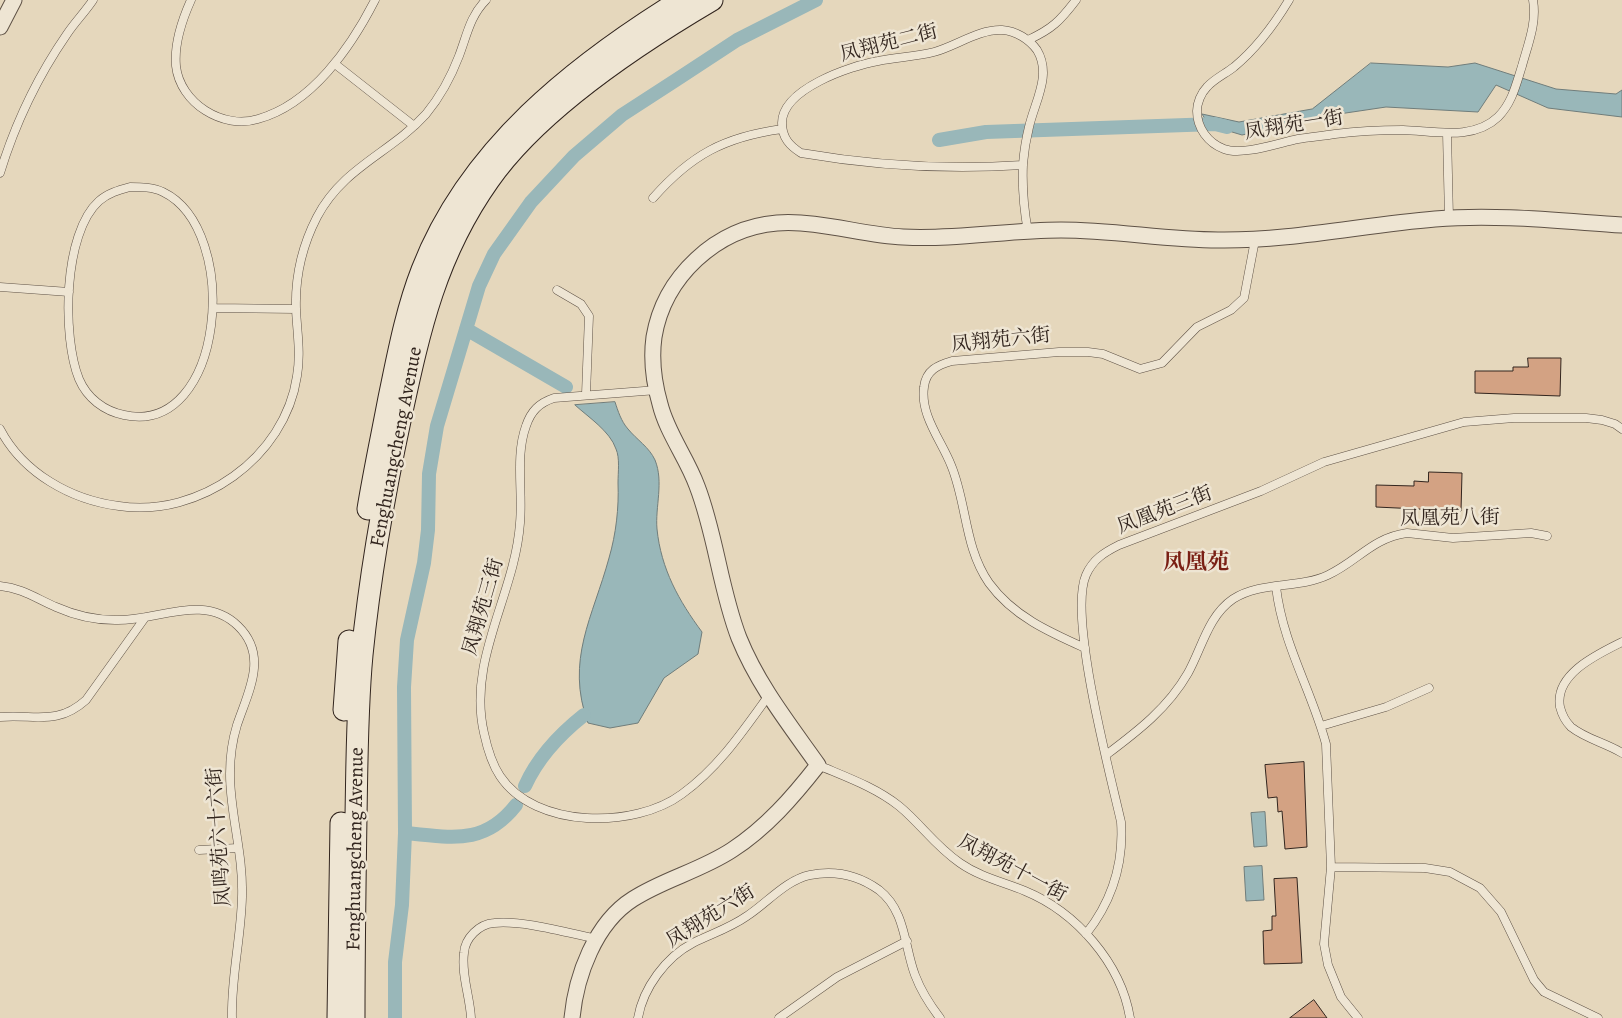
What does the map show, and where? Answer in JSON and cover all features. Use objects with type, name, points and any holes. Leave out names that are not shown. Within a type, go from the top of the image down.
[{"type":"main road","name":"Fenghuangcheng Avenue","points":[[338,1018],[346,675],[373,481],[399,348],[419,279],[440,231],[463,192],[482,165],[512,131],[593,59],[638,27],[682,0]]},
{"type":"main road","name":"Fenghuangcheng Avenue","points":[[354,1018],[357,780],[362,655],[381,518],[427,305],[440,269],[457,232],[489,180],[510,154],[534,129],[615,63],[661,30],[712,0]]},
{"type":"street","points":[[0,27],[14,0]]},
{"type":"street","points":[[572,1018],[578,985],[597,939],[612,918],[632,900],[710,863],[732,850],[766,824],[795,794],[818,765],[769,695],[740,638],[726,595],[698,487],[661,409],[653,364],[654,339],[660,314],[667,298],[686,269],[705,251],[727,238],[751,228],[776,223],[802,224],[903,237],[1099,231],[1214,240],[1254,240],[1449,218],[1490,217],[1622,225]]},
{"type":"lane","points":[[0,173],[23,112],[43,72],[67,34],[93,0]]},
{"type":"lane","points":[[191,0],[176,46],[176,68],[184,88],[197,104],[215,116],[236,121],[257,120],[277,112],[308,90],[335,64],[357,34],[375,0]]},
{"type":"lane","points":[[0,429],[20,457],[44,478],[71,494],[100,504],[131,508],[162,507],[193,499],[221,486],[246,468],[269,441],[286,411],[298,370],[300,344],[296,309],[297,278],[302,254],[310,231],[321,209],[352,172],[414,126],[446,85],[460,54],[467,29],[486,0]]},
{"type":"lane","points":[[1028,232],[1024,202],[1023,165],[1028,130],[1044,76],[1037,50],[1028,40],[1047,31],[1063,18],[1076,0]]},
{"type":"lane","name":"凤翔苑一街","points":[[1289,0],[1278,19],[1250,52],[1207,88],[1198,105],[1200,126],[1214,144],[1225,150],[1238,151],[1301,138],[1351,132],[1402,130],[1465,133],[1482,128],[1508,104],[1516,85],[1534,26],[1533,0]]},
{"type":"lane","name":"凤翔苑二街","points":[[782,129],[785,108],[792,100],[824,79],[842,71],[879,60],[934,52],[989,30],[1003,30],[1016,33],[1028,40]]},
{"type":"lane","points":[[335,64],[414,126]]},
{"type":"lane","points":[[653,198],[673,176],[696,157],[723,142],[752,133],[782,129],[789,143],[802,153],[838,159],[912,167],[949,168],[1023,165]]},
{"type":"lane","points":[[1447,133],[1449,218]]},
{"type":"lane","points":[[130,187],[147,187],[163,192],[177,201],[192,221],[209,259],[213,283],[214,308],[209,342],[186,392],[165,409],[153,415],[133,417],[113,413],[102,406],[83,387],[75,369],[72,350],[69,292],[76,250],[88,214],[99,201],[114,192],[130,187]]},
{"type":"lane","name":"凤翔苑六街","points":[[1085,648],[1026,619],[1005,601],[984,575],[970,545],[960,491],[951,464],[927,414],[923,395],[926,378],[938,365],[952,361],[1060,352],[1103,354],[1140,369],[1162,363],[1174,353],[1197,327],[1231,310],[1244,298],[1254,240]]},
{"type":"lane","points":[[0,287],[69,292]]},
{"type":"lane","points":[[557,290],[581,304],[589,316],[586,394]]},
{"type":"lane","points":[[214,308],[296,309]]},
{"type":"lane","name":"凤翔苑三街","points":[[657,390],[586,394],[544,401],[530,414],[524,432],[518,545],[512,576],[486,650],[482,679],[481,710],[484,733],[499,775],[520,796],[536,805],[559,813],[595,818],[643,813],[681,795],[711,770],[726,754],[769,695]]},
{"type":"lane","name":"凤凰苑三街","points":[[1086,934],[1111,894],[1122,849],[1121,822],[1085,648],[1082,602],[1086,575],[1092,563],[1103,554],[1120,545],[1261,491],[1324,462],[1464,422],[1514,418],[1586,418],[1602,420],[1615,424],[1622,429]]},
{"type":"lane","name":"凤凰苑八街","points":[[1106,755],[1147,724],[1165,707],[1189,672],[1211,623],[1231,600],[1252,590],[1303,584],[1327,576],[1345,566],[1371,545],[1396,535],[1407,533],[1461,538],[1531,533],[1547,536]]},
{"type":"lane","points":[[0,586],[16,588],[57,608],[85,617],[114,620],[144,619]]},
{"type":"lane","points":[[1276,587],[1278,606],[1290,650],[1321,726],[1326,744],[1331,867],[1324,944],[1328,965],[1341,998],[1358,1018]]},
{"type":"lane","name":"凤鸣苑六十六街","points":[[144,619],[190,608],[208,609],[224,616],[238,626],[249,640],[254,657],[254,675],[237,726],[230,761],[230,797],[238,848],[242,897],[233,979],[232,1018]]},
{"type":"lane","points":[[0,717],[49,718],[63,716],[76,710],[86,700],[144,619]]},
{"type":"lane","points":[[1622,642],[1579,668],[1568,678],[1560,695],[1562,715],[1572,727],[1622,753]]},
{"type":"lane","points":[[1321,726],[1386,707],[1429,688]]},
{"type":"lane","name":"凤翔苑十一街","points":[[818,765],[880,793],[899,806],[934,844],[964,866],[1050,904],[1086,934],[1112,970],[1120,987],[1130,1018]]},
{"type":"lane","points":[[199,850],[238,848]]},
{"type":"lane","points":[[1331,867],[1426,868],[1450,872],[1480,888],[1501,912],[1534,980],[1544,992],[1598,1018]]},
{"type":"lane","name":"凤翔苑六街","points":[[638,1018],[647,992],[659,973],[674,957],[692,944],[744,918],[790,883],[808,876],[827,872],[846,874],[864,880],[880,891],[893,905],[902,922],[906,941]]},
{"type":"lane","points":[[471,1018],[463,964],[464,951],[468,940],[476,930],[492,923],[510,923],[597,939]]},
{"type":"lane","points":[[778,1018],[838,977],[906,941],[915,975],[922,991],[940,1018]]},
{"type":"water","points":[[1371,63],[1448,67],[1475,63],[1556,89],[1616,94],[1622,90],[1622,117],[1548,108],[1496,85],[1478,112],[1386,107],[1339,114],[1242,135],[1209,125],[1202,114],[1239,122],[1312,109]]},
{"type":"water","points":[[615,402],[626,426],[650,451],[655,460],[659,477],[657,529],[662,558],[672,584],[702,632],[698,654],[664,678],[638,723],[610,728],[588,723],[579,679],[584,639],[609,558],[615,530],[618,502],[618,457],[609,436],[575,405]]},
{"type":"water","points":[[1265,812],[1267,846],[1254,847],[1251,813]]},
{"type":"water","points":[[1262,866],[1264,900],[1246,901],[1244,867]]},
{"type":"building","points":[[1528,358],[1561,358],[1560,396],[1475,393],[1475,371],[1513,371],[1513,367],[1528,367]]},
{"type":"building","points":[[1429,472],[1462,473],[1461,511],[1376,507],[1376,485],[1414,486],[1414,481],[1428,482]]},
{"type":"building","points":[[1304,762],[1307,847],[1285,849],[1282,811],[1278,812],[1277,797],[1268,798],[1265,765]]},
{"type":"building","points":[[1297,878],[1302,963],[1264,964],[1263,931],[1272,930],[1272,916],[1276,916],[1274,879]]},
{"type":"building","points":[[1314,1000],[1327,1018],[1290,1018]]},
{"type":"waterway","points":[[395,1018],[395,962],[402,905],[405,833],[404,687],[407,640],[424,563],[428,530],[429,474],[437,426],[479,286],[494,254],[531,202],[574,156],[622,115],[737,40],[816,0]]},
{"type":"waterway","points":[[939,140],[986,132],[1215,124],[1227,127]]},
{"type":"waterway","points":[[466,329],[566,387]]},
{"type":"waterway","points":[[525,786],[536,765],[550,747],[584,715]]},
{"type":"waterway","points":[[405,833],[452,837],[479,833],[492,827],[504,818],[516,805]]},
{"type":"district","name":"凤凰苑","points":[[1196,564]]}]
